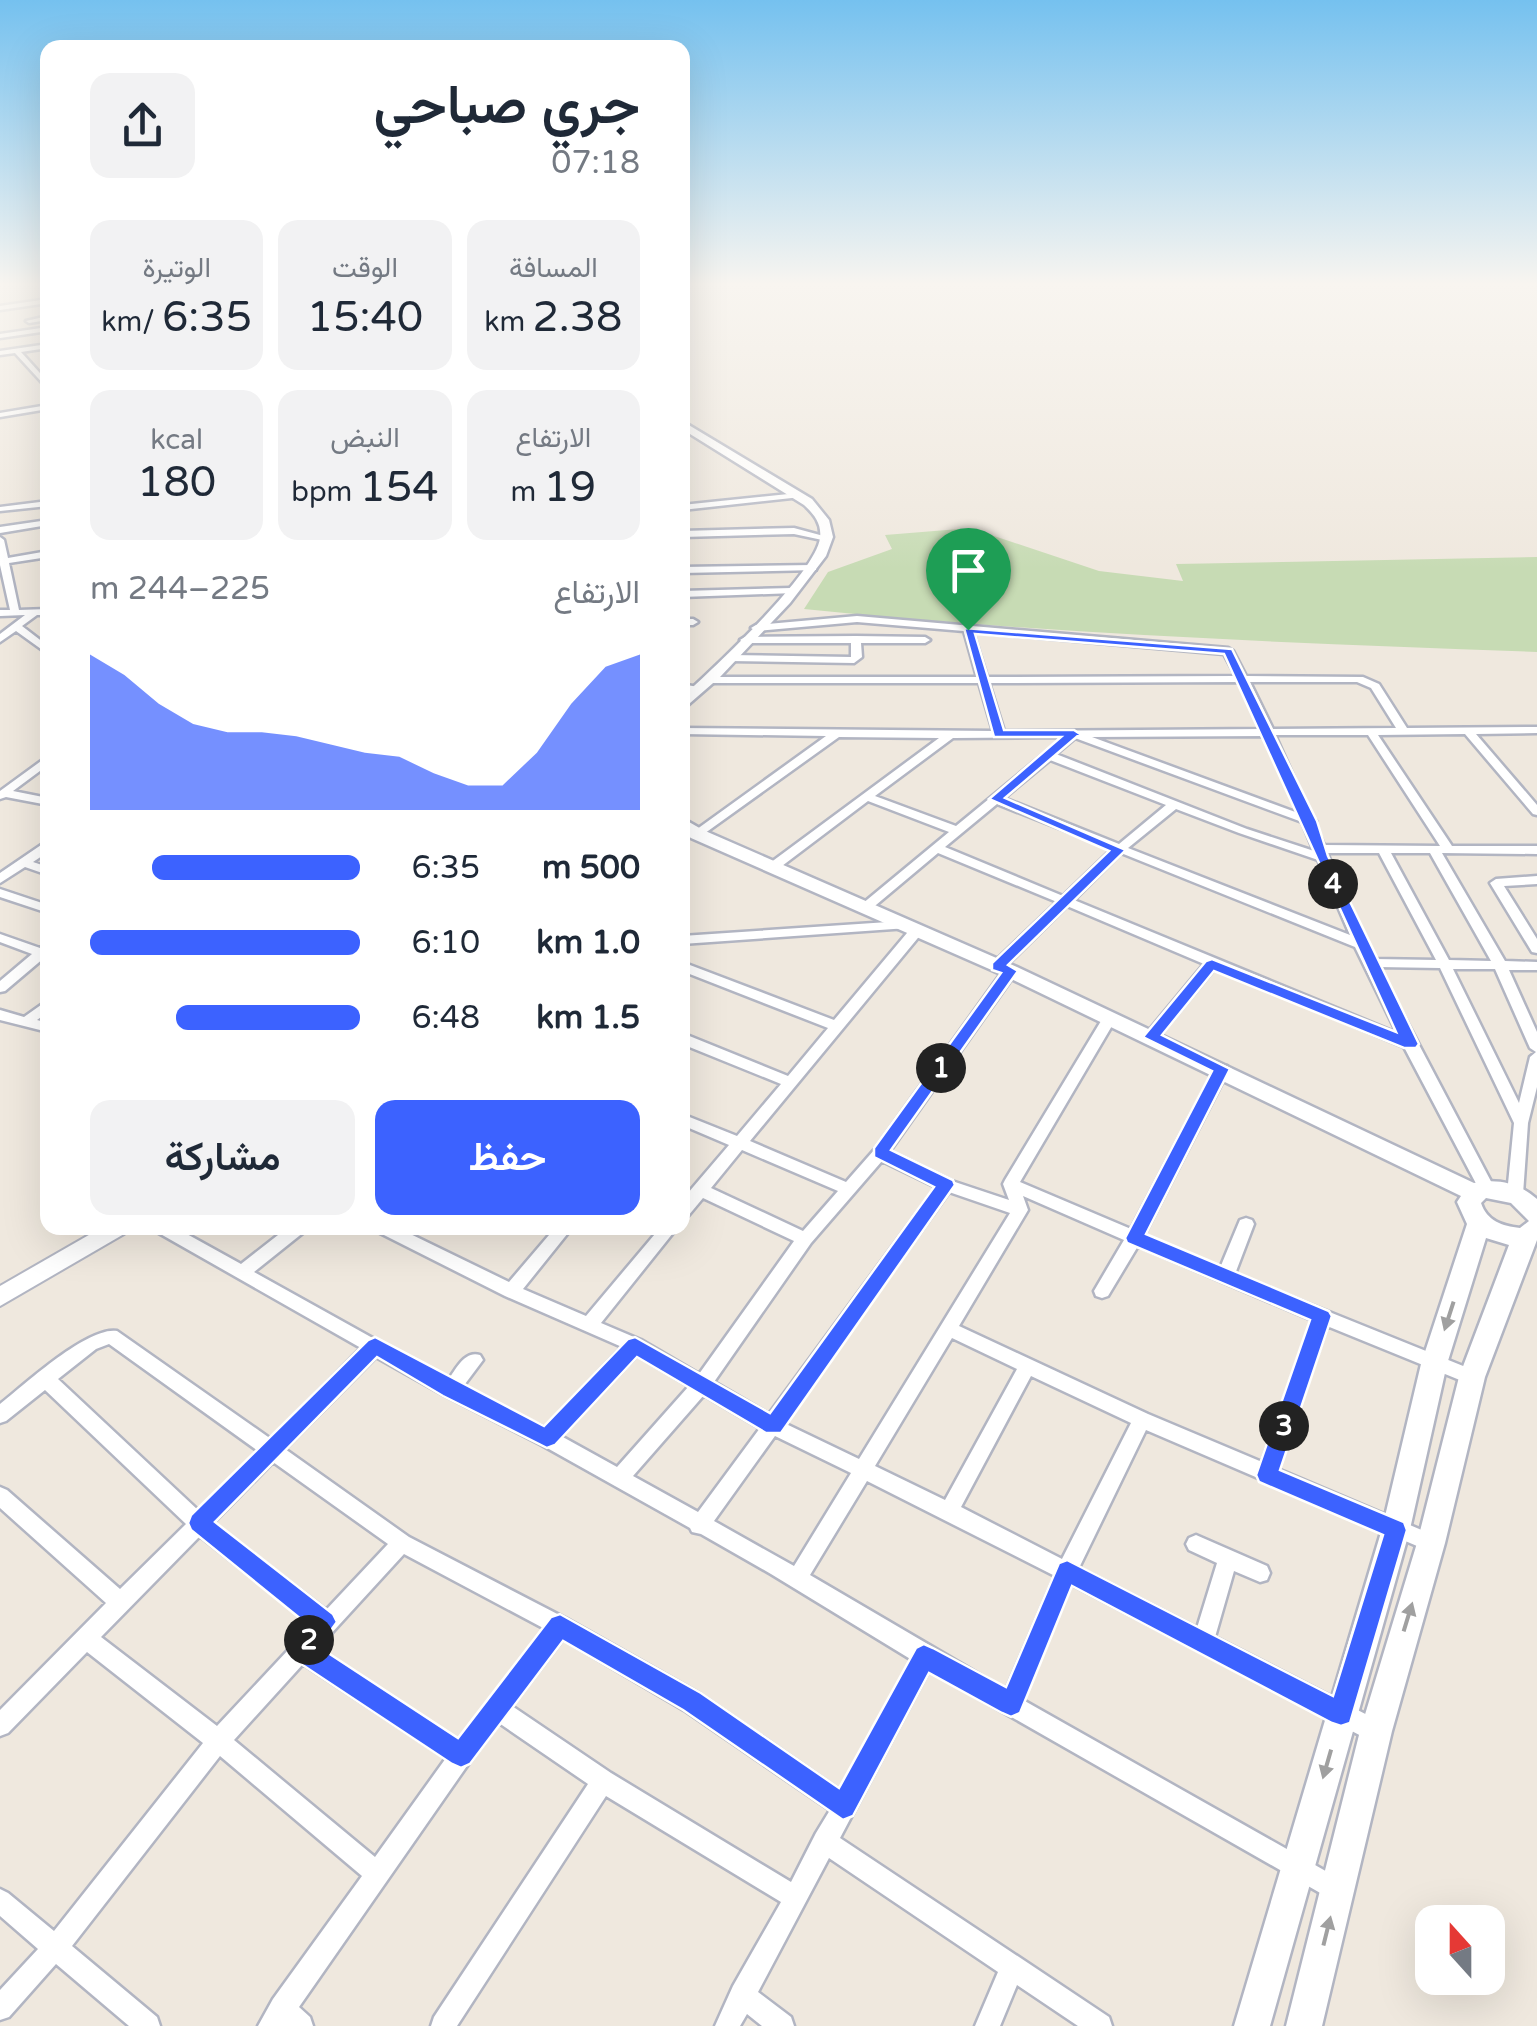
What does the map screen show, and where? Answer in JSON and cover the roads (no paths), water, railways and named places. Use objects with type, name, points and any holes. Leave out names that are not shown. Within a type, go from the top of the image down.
[{"type":"main road","points":[[690,429],[798,495],[823,518],[827,538],[813,568],[690,699]]},
{"type":"main road","points":[[690,830],[1222,1069],[1481,1201],[1515,1194],[1534,1229]]},
{"type":"main road","points":[[1481,1201],[1492,1232],[1534,1229]]},
{"type":"main road","points":[[1252,2026],[1396,1530],[1434,1364],[1481,1201]]},
{"type":"main road","points":[[1304,2026],[1376,1731],[1430,1544],[1472,1377],[1534,1229]]},
{"type":"street","points":[[0,416],[40,407]]},
{"type":"street","points":[[690,507],[798,495]]},
{"type":"street","points":[[0,510],[40,504]]},
{"type":"street","points":[[0,530],[40,523]]},
{"type":"street","points":[[690,534],[794,532],[827,538]]},
{"type":"street","points":[[0,540],[15,612]]},
{"type":"street","points":[[2,562],[40,555]]},
{"type":"street","points":[[690,570],[813,568]]},
{"type":"street","points":[[690,594],[792,592]]},
{"type":"street","points":[[0,613],[40,612]]},
{"type":"street","points":[[2,637],[40,613]]},
{"type":"street","points":[[756,628],[857,618],[1225,649],[1310,821],[1360,944],[1372,962],[1481,1201]]},
{"type":"street","points":[[16,627],[40,644]]},
{"type":"street","points":[[968,630],[999,734]]},
{"type":"street","points":[[730,658],[854,660],[856,639]]},
{"type":"street","points":[[745,640],[925,640]]},
{"type":"street","points":[[690,686],[984,680],[1365,680],[1374,686],[1404,730]]},
{"type":"street","points":[[1370,730],[1441,850],[1537,1048]]},
{"type":"street","points":[[1467,730],[1537,812]]},
{"type":"street","points":[[690,732],[1537,730]]},
{"type":"street","points":[[690,827],[836,734]]},
{"type":"street","points":[[774,866],[950,734]]},
{"type":"street","points":[[866,907],[1074,734]]},
{"type":"street","points":[[1074,734],[1310,821]]},
{"type":"street","points":[[1048,755],[1174,804],[1320,853],[1383,848],[1537,850]]},
{"type":"street","points":[[2,794],[40,765]]},
{"type":"street","points":[[30,772],[40,774]]},
{"type":"street","points":[[2,794],[40,801]]},
{"type":"street","points":[[868,797],[958,830]]},
{"type":"street","points":[[996,799],[1360,944]]},
{"type":"street","points":[[618,1478],[703,1383],[805,1240],[880,1152],[1004,969],[1118,850],[1174,804]]},
{"type":"street","points":[[937,848],[1410,1044]]},
{"type":"street","points":[[1383,848],[1521,1123]]},
{"type":"street","points":[[2,876],[40,852]]},
{"type":"street","points":[[24,863],[40,868]]},
{"type":"street","points":[[1537,880],[1496,883],[1537,949]]},
{"type":"street","points":[[0,893],[40,907]]},
{"type":"street","points":[[690,940],[910,927]]},
{"type":"street","points":[[690,1202],[910,927]]},
{"type":"street","points":[[0,938],[40,950]]},
{"type":"street","points":[[0,988],[40,956]]},
{"type":"street","points":[[1372,962],[1537,966]]},
{"type":"street","points":[[1151,1037],[1212,964]]},
{"type":"street","points":[[690,969],[834,1025]]},
{"type":"street","points":[[25,1023],[40,1011]]},
{"type":"street","points":[[0,1016],[40,1026]]},
{"type":"street","points":[[1020,1210],[1011,1184],[1109,1019]]},
{"type":"street","points":[[690,1041],[788,1081]]},
{"type":"street","points":[[1515,1194],[1521,1123],[1537,1057]]},
{"type":"street","points":[[1102,1291],[1222,1069]]},
{"type":"street","points":[[690,1121],[848,1189]]},
{"type":"street","points":[[880,1152],[946,1185],[1020,1210]]},
{"type":"street","points":[[1011,1184],[1225,1277],[1472,1377]]},
{"type":"street","points":[[700,1526],[946,1185]]},
{"type":"street","points":[[700,1190],[805,1240]]},
{"type":"street","points":[[797,1578],[1020,1210]]},
{"type":"street","points":[[1225,1277],[1246,1224]]},
{"type":"street","points":[[0,1296],[104,1235]]},
{"type":"street","points":[[176,1235],[450,1390],[547,1438],[797,1578],[924,1656],[1337,1891]]},
{"type":"street","points":[[242,1272],[289,1235]]},
{"type":"street","points":[[398,1235],[511,1291],[635,1345],[773,1426],[949,1511],[1376,1731]]},
{"type":"street","points":[[511,1291],[558,1235]]},
{"type":"street","points":[[590,1324],[664,1235]]},
{"type":"street","points":[[1267,1475],[1322,1316]]},
{"type":"street","points":[[947,1328],[1142,1420],[1430,1544]]},
{"type":"street","points":[[0,1415],[100,1338],[110,1336],[402,1543],[560,1626],[692,1702],[843,1806]]},
{"type":"street","points":[[547,1438],[635,1345]]},
{"type":"street","points":[[0,1725],[375,1346]]},
{"type":"street","points":[[450,1390],[474,1360]]},
{"type":"street","points":[[949,1511],[1026,1367]]},
{"type":"street","points":[[46,1379],[199,1523],[324,1622]]},
{"type":"street","points":[[1011,1704],[1067,1571],[1142,1420]]},
{"type":"street","points":[[0,1496],[122,1604]]},
{"type":"street","points":[[0,2008],[56,1947],[218,1742],[324,1622],[402,1543]]},
{"type":"street","points":[[1196,1544],[1260,1573]]},
{"type":"street","points":[[1203,1642],[1228,1559]]},
{"type":"street","points":[[302,2026],[276,2017],[461,1755],[560,1626]]},
{"type":"street","points":[[84,1638],[378,1874]]},
{"type":"street","points":[[300,1650],[461,1755]]},
{"type":"street","points":[[727,2026],[924,1656]]},
{"type":"street","points":[[496,1708],[603,1780],[793,1896]]},
{"type":"street","points":[[443,2026],[603,1780]]},
{"type":"street","points":[[824,1841],[1011,1970],[1100,2026]]},
{"type":"street","points":[[0,1901],[148,2026]]},
{"type":"street","points":[[987,2026],[1011,1970]]},
{"type":"street","points":[[742,1995],[782,2026]]}]
